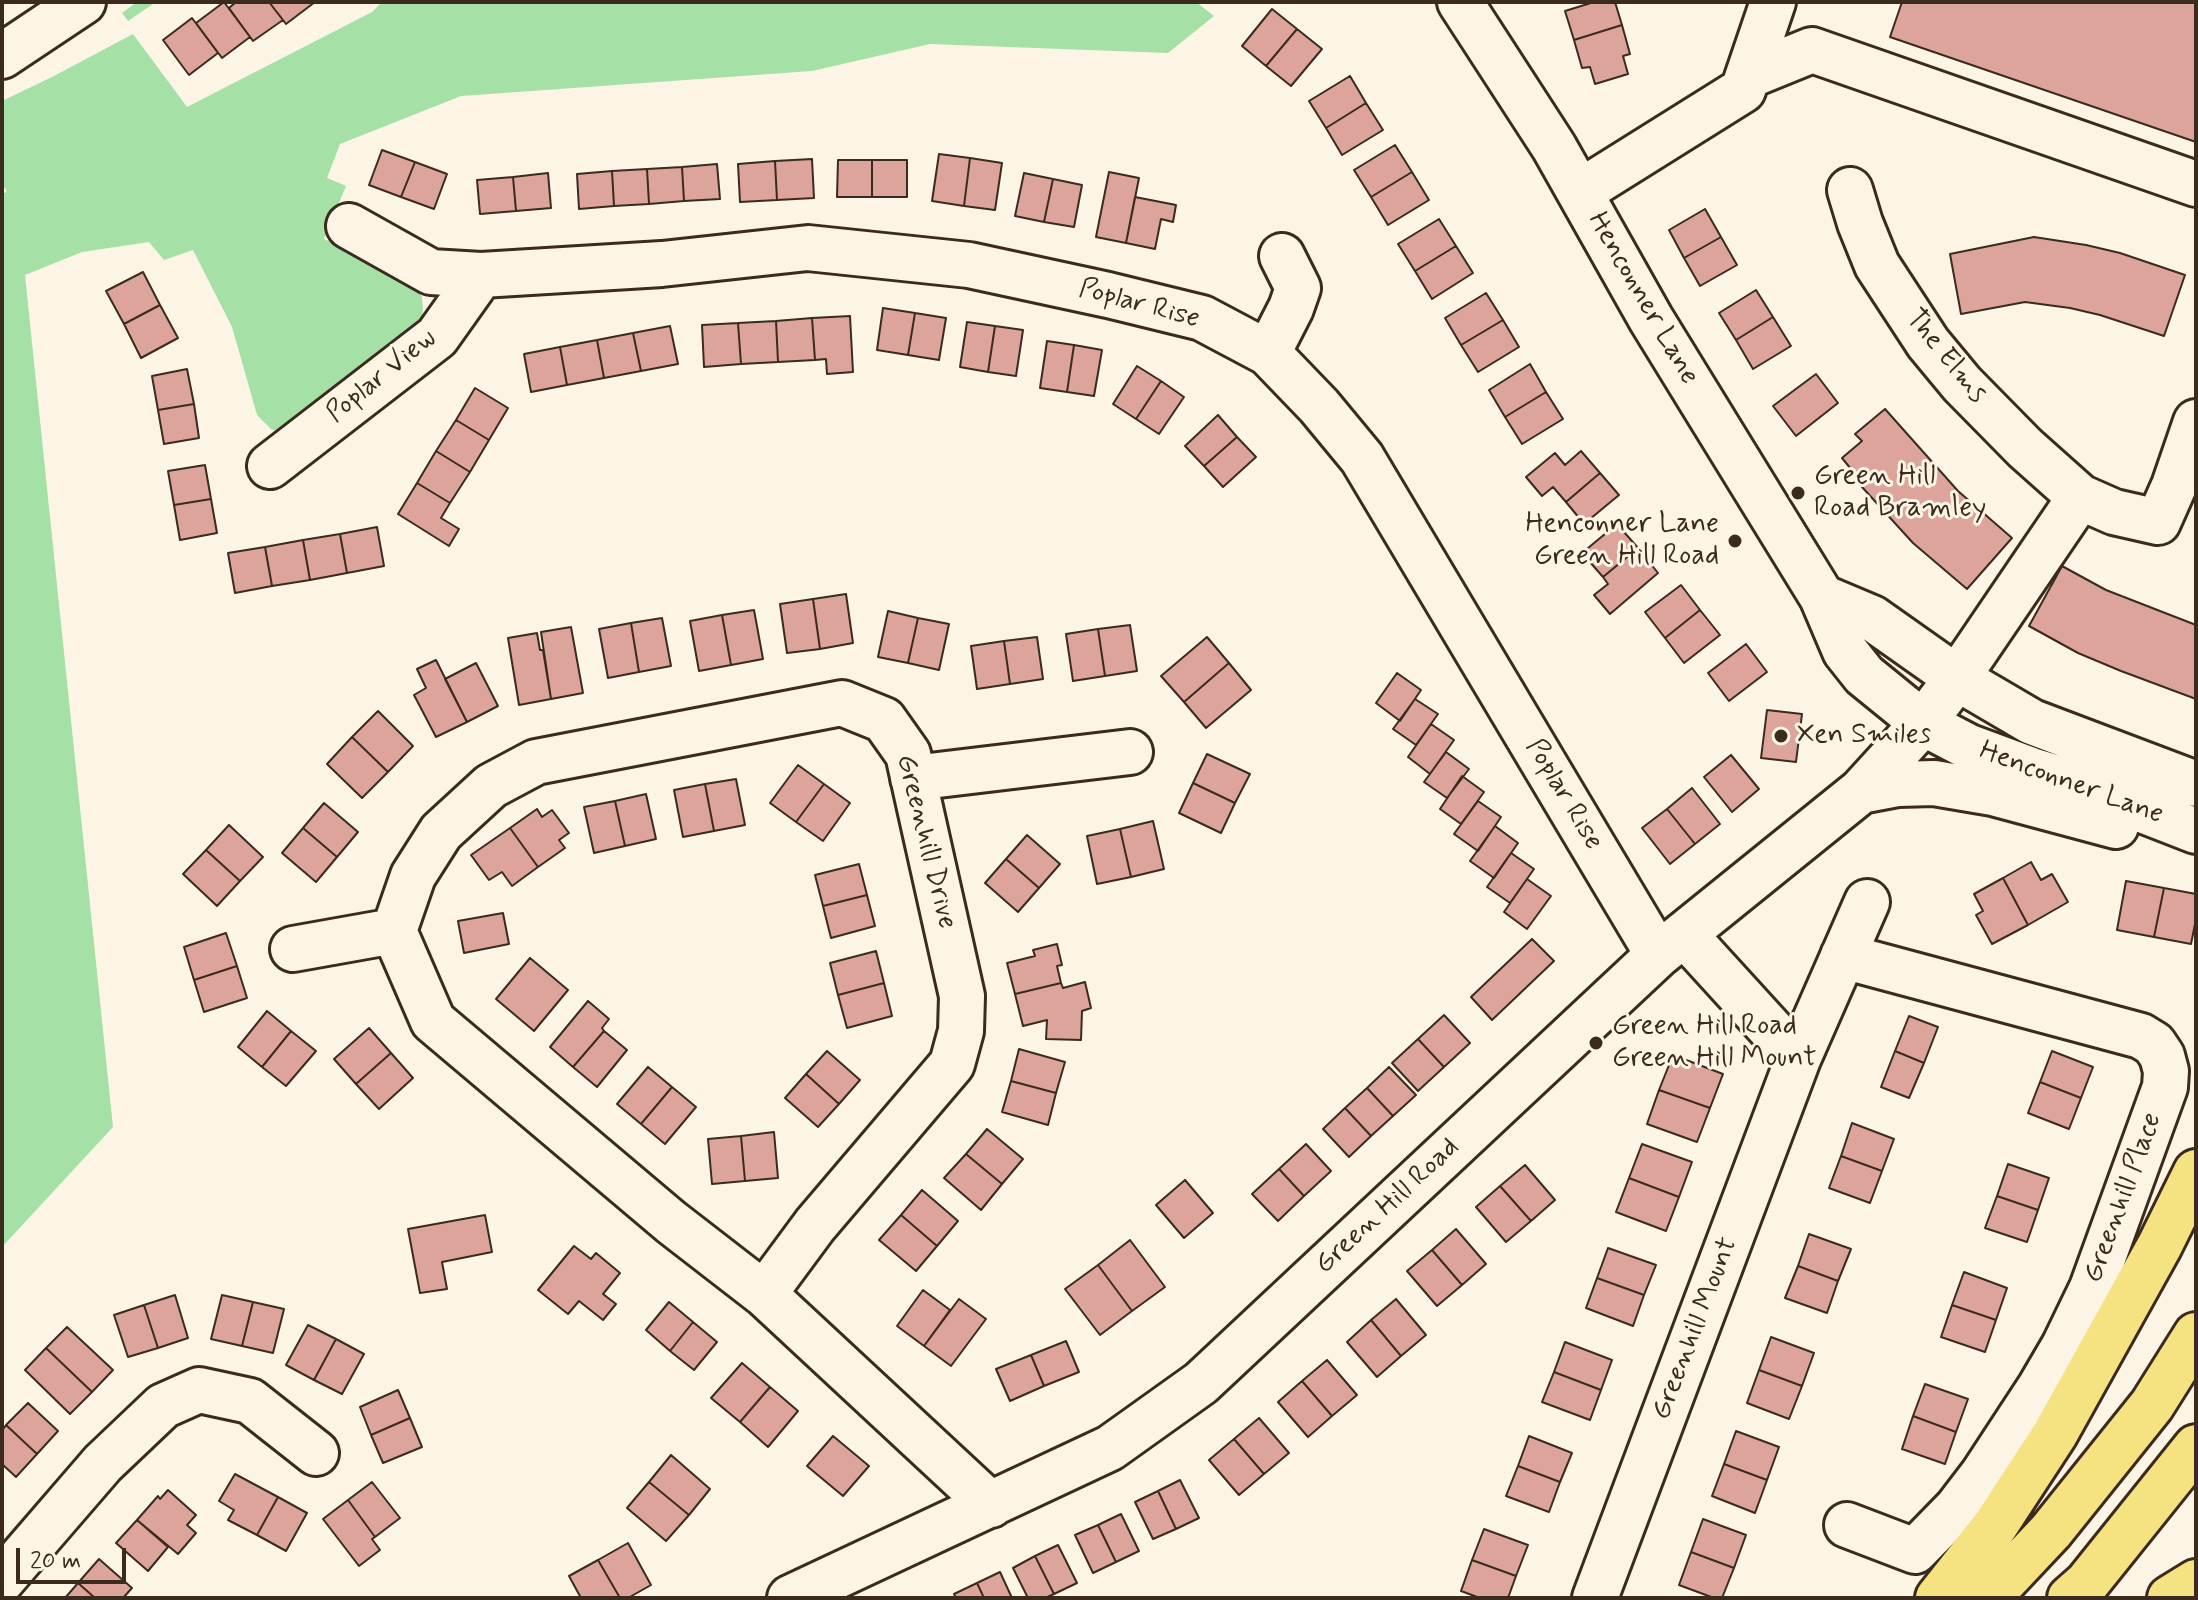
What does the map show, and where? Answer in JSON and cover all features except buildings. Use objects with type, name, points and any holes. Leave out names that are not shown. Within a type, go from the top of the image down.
[{"type":"main road","points":[[1938,1598],[1995,1526],[2055,1434],[2160,1245],[2196,1172]]},
{"type":"main road","points":[[1988,1598],[2051,1531],[2152,1405],[2196,1335]]},
{"type":"main road","points":[[2070,1598],[2087,1583],[2196,1447]]},
{"type":"main road","points":[[2170,1598],[2196,1582]]},
{"type":"street","points":[[2,56],[83,2]]},
{"type":"street","name":"Henconner Lane","points":[[1460,2],[1554,147],[1651,319],[1822,597],[1845,651],[1864,675],[1923,723],[1969,747],[2196,831]]},
{"type":"street","points":[[1746,83],[1773,2]]},
{"type":"street","points":[[1580,192],[1746,83],[1812,50],[2196,184]]},
{"type":"street","name":"The Elms","points":[[1850,190],[1877,265],[1928,343],[1962,384],[2025,448],[2080,497],[2114,512],[2158,522],[2196,422]]},
{"type":"street","name":"Poplar Rise","points":[[349,226],[431,272],[481,275],[662,264],[808,248],[969,265],[1202,318],[1268,353],[1319,406],[1362,458],[1671,944]]},
{"type":"street","points":[[1268,353],[1298,288],[1282,256]]},
{"type":"street","name":"Poplar View","points":[[270,466],[437,337],[481,275]]},
{"type":"street","points":[[1923,723],[2080,497]]},
{"type":"street","name":"Henconner Lane","points":[[1822,597],[1872,618],[1957,678],[2032,722],[2196,784]]},
{"type":"street","name":"Greenhill Drive","points":[[394,931],[413,876],[441,832],[491,786],[536,762],[842,703],[884,720],[908,754],[962,996],[961,1031],[952,1064],[815,1225],[764,1294]]},
{"type":"street","name":"Green Hill Road","points":[[790,1598],[1110,1448],[1201,1383],[1671,944],[1861,791],[1923,723]]},
{"type":"street","points":[[913,778],[1130,752]]},
{"type":"street","points":[[1861,791],[1898,784],[1934,783],[1993,793],[2129,829],[2196,831]]},
{"type":"street","name":"Greenhill Mount","points":[[1595,1598],[1798,1059],[1867,902]]},
{"type":"street","points":[[293,949],[394,931],[433,1021],[671,1222],[764,1294],[991,1505]]},
{"type":"street","points":[[1671,944],[1798,1059]]},
{"type":"street","name":"Greenhill Place","points":[[1843,956],[2141,1036],[2154,1044],[2162,1056],[2181,1059],[2165,1087],[2092,1288],[2048,1373],[1983,1474],[1957,1508],[1915,1551],[1847,1525]]},
{"type":"street","points":[[2,1580],[103,1463],[163,1406],[199,1390],[250,1401],[316,1453]]},
{"type":"green space","points":[[137,2],[156,2],[128,21],[122,13]]},
{"type":"green space","points":[[382,2],[1196,2],[1214,16],[1168,53],[930,44],[812,71],[461,96],[340,144],[327,178],[346,186],[324,239],[406,277],[422,297],[421,323],[279,432],[271,429],[257,415],[232,327],[193,250],[164,260],[149,242],[82,252],[25,275],[113,1127],[2,1247],[2,195],[7,191],[2,185],[2,101],[133,34],[187,107],[372,12]]},
{"type":"place","name":"Green Hill Road Bramley","points":[[1798,493]]},
{"type":"place","name":"Henconner Lane Green Hill Road","points":[[1735,541]]},
{"type":"place","name":"Xen Smiles","points":[[1781,736]]},
{"type":"place","name":"Green Hill Road Green Hill Mount","points":[[1596,1043]]}]
